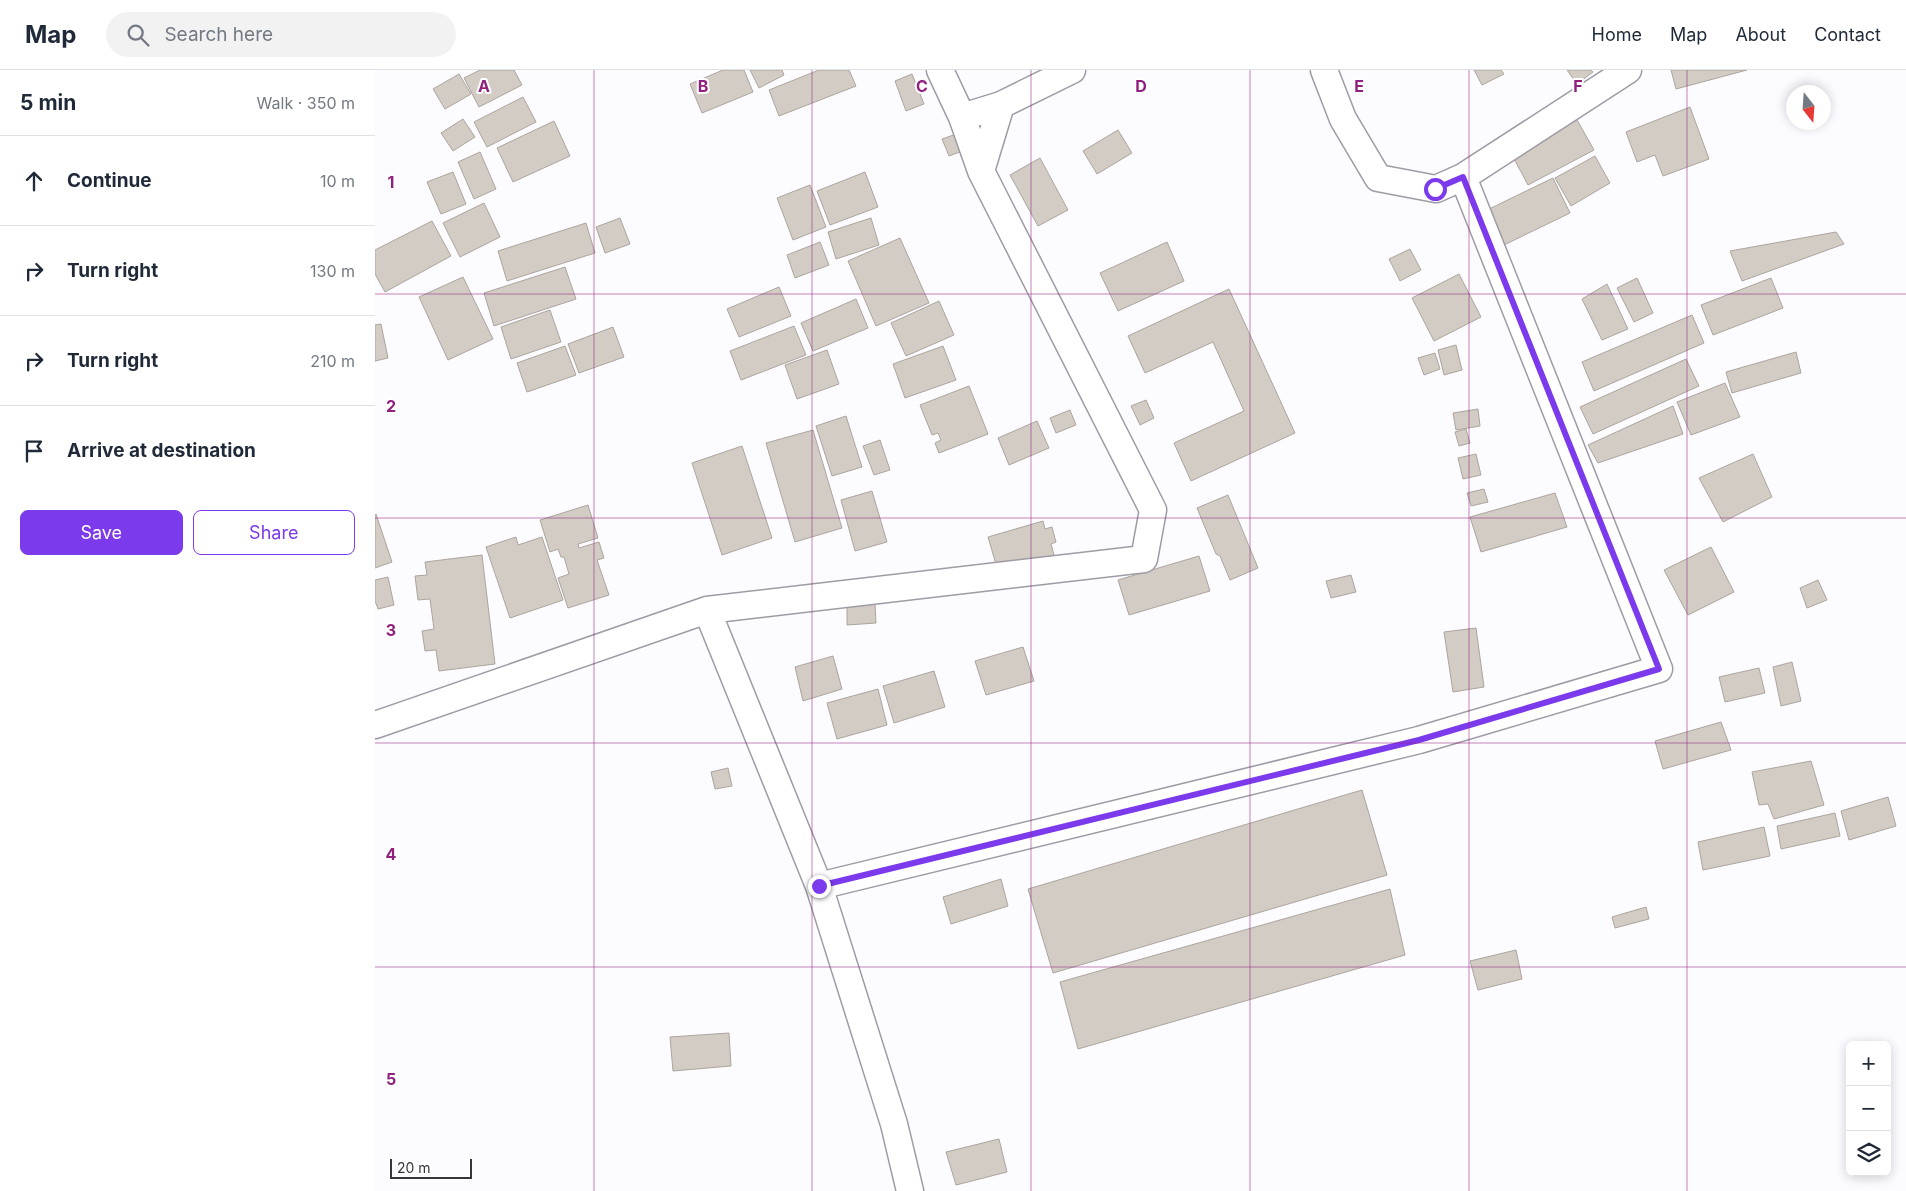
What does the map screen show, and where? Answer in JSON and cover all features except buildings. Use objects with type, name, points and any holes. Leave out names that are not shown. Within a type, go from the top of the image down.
[{"type":"street","points":[[375,725],[707,610],[1144,559],[1153,510],[981,171],[962,116],[940,70]]},
{"type":"street","points":[[962,116],[1001,105],[1072,70]]},
{"type":"street","points":[[1324,70],[1343,119],[1378,178],[1435,189],[1463,177],[1628,70]]},
{"type":"street","points":[[981,171],[1001,105]]},
{"type":"street","points":[[819,886],[1419,740],[1659,669],[1463,177]]},
{"type":"street","points":[[707,610],[819,886],[894,1124],[910,1191]]},
{"type":"route","points":[[819,886],[1419,740],[1659,669],[1463,177],[1435,189]]}]
